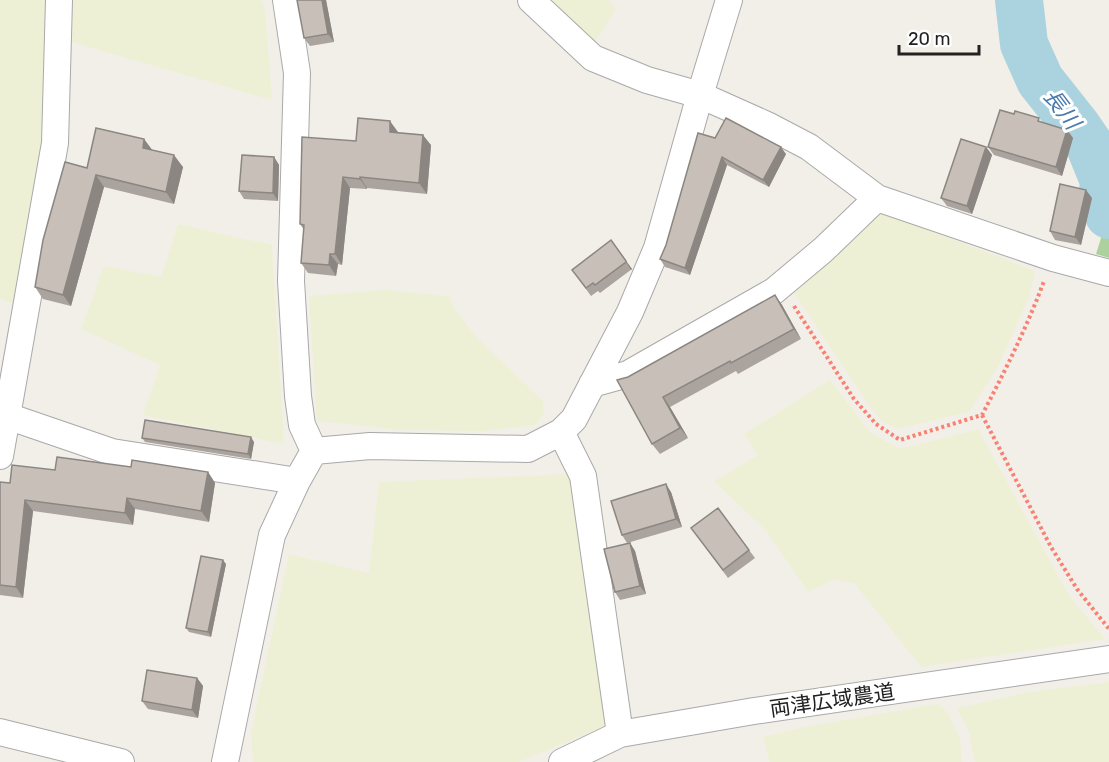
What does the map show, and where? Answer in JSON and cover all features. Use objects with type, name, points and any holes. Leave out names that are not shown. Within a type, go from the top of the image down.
[{"type":"street","points":[[0,456],[55,143],[59,0]]},
{"type":"street","points":[[286,0],[297,73],[292,292],[298,396],[302,425],[314,451]]},
{"type":"street","points":[[531,0],[593,58],[647,80],[700,95],[766,125],[808,147],[877,198],[1053,258],[1109,273]]},
{"type":"street","points":[[314,451],[370,446],[528,449],[561,432],[574,419],[630,312],[657,248],[729,0]]},
{"type":"street","points":[[592,384],[628,374],[774,291],[823,250],[877,198]]},
{"type":"street","points":[[8,416],[111,452],[297,481]]},
{"type":"street","points":[[561,432],[584,476],[605,747]]},
{"type":"street","points":[[225,762],[272,535],[314,451]]},
{"type":"street","name":"両津広域農道","points":[[562,762],[605,747],[754,711],[1109,659]]},
{"type":"street","points":[[0,732],[121,762]]},
{"type":"path","points":[[781,285],[854,399],[876,424],[900,440],[982,415],[1033,313],[1053,258]]},
{"type":"path","points":[[982,415],[1051,547],[1077,589],[1109,629]]},
{"type":"green space","points":[[0,0],[45,0],[47,2],[42,142],[14,304],[0,299]]},
{"type":"green space","points":[[71,0],[262,0],[265,10],[272,100],[71,42]]},
{"type":"green space","points":[[550,0],[609,0],[616,10],[594,43]]},
{"type":"green space","points":[[877,210],[1035,271],[1029,297],[998,367],[969,412],[897,429],[883,422],[870,407],[793,291],[845,245]]},
{"type":"green space","points":[[1109,213],[1109,258],[1096,254]]},
{"type":"green space","points":[[178,224],[272,245],[284,444],[143,415],[160,365],[81,329],[104,266],[161,277]]},
{"type":"green space","points":[[385,290],[449,296],[455,310],[479,340],[543,401],[544,413],[535,425],[484,431],[400,430],[317,421],[309,296]]},
{"type":"green space","points":[[830,380],[870,432],[900,449],[978,429],[1068,594],[1105,639],[921,667],[855,584],[835,579],[808,592],[767,532],[714,481],[758,455],[744,434]]},
{"type":"green space","points":[[571,474],[607,725],[519,762],[253,762],[251,733],[289,554],[369,573],[379,482]]},
{"type":"green space","points":[[1109,682],[1109,762],[975,762],[969,732],[957,708],[1029,692]]},
{"type":"green space","points":[[938,704],[948,713],[960,739],[962,762],[770,762],[763,737],[799,728]]},
{"type":"building","points":[[297,0],[322,0],[328,34],[304,38]]},
{"type":"building","points":[[1000,110],[1014,114],[1015,111],[1039,118],[1038,121],[1067,130],[1056,167],[988,147]]},
{"type":"building","points":[[358,118],[390,121],[390,132],[423,135],[419,183],[343,177],[335,254],[330,254],[329,265],[301,263],[304,225],[300,224],[302,137],[356,141]]},
{"type":"building","points":[[726,118],[781,147],[763,180],[722,157],[685,268],[660,259],[698,133],[715,138]]},
{"type":"building","points":[[96,128],[144,139],[143,148],[174,155],[166,192],[96,175],[63,295],[35,287],[43,240],[65,162],[87,168]]},
{"type":"building","points":[[961,139],[986,147],[967,206],[941,198]]},
{"type":"building","points":[[242,155],[274,157],[273,193],[239,191]]},
{"type":"building","points":[[1060,184],[1086,190],[1075,237],[1050,231]]},
{"type":"building","points":[[611,240],[626,262],[595,285],[593,283],[586,288],[572,270]]},
{"type":"building","points":[[775,295],[794,329],[663,397],[680,428],[652,444],[617,380],[628,377]]},
{"type":"building","points":[[145,420],[251,437],[248,454],[142,438]]},
{"type":"building","points":[[57,457],[131,467],[132,460],[208,472],[201,511],[127,498],[125,513],[25,500],[16,587],[0,585],[0,482],[10,483],[12,465],[55,470]]},
{"type":"building","points":[[666,484],[676,519],[622,535],[611,501]]},
{"type":"building","points":[[718,508],[749,550],[723,570],[691,528]]},
{"type":"building","points":[[630,543],[640,586],[615,592],[604,549]]},
{"type":"building","points":[[201,556],[223,560],[208,632],[186,628]]},
{"type":"building","points":[[147,670],[197,678],[192,710],[142,701]]},
{"type":"waterway","name":"長川","points":[[1019,0],[1024,44],[1040,80],[1089,144],[1104,181],[1102,202],[1109,215]]}]
